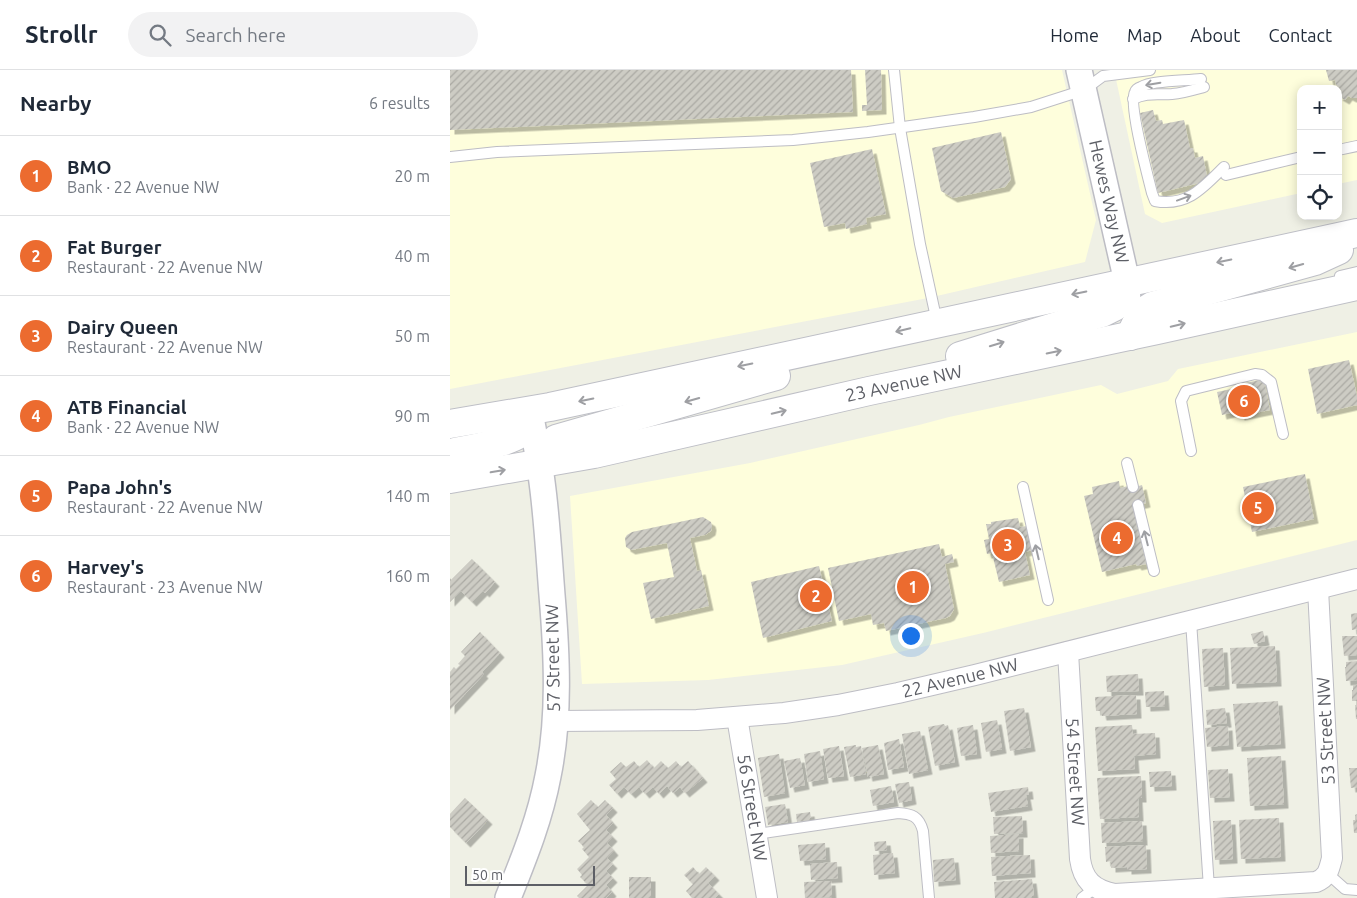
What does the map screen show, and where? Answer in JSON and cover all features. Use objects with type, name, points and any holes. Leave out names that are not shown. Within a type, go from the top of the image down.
[{"type":"main road","points":[[450,424],[530,411],[1357,233]]},
{"type":"main road","points":[[1130,336],[1141,313],[1152,306],[1315,260],[1357,241]]},
{"type":"main road","points":[[869,391],[963,354],[1102,313],[1114,307],[1121,300],[1125,293],[1127,282]]},
{"type":"main road","name":"23 Avenue NW","points":[[450,479],[594,454],[869,391],[1357,286]]},
{"type":"main road","points":[[539,464],[545,452],[556,439],[786,373],[826,359],[870,338]]},
{"type":"main road","points":[[450,453],[513,438],[527,426],[530,411]]},
{"type":"street","name":"Hewes Way NW","points":[[1081,80],[1127,282],[1130,336]]},
{"type":"street","name":"57 Street NW","points":[[508,898],[538,819],[553,750],[557,696],[549,553],[539,464],[530,411]]},
{"type":"street","name":"22 Avenue NW","points":[[555,722],[737,717],[838,705],[898,693],[1068,652],[1357,579]]},
{"type":"street","name":"53 Street NW","points":[[1318,589],[1332,858],[1327,873]]},
{"type":"street","name":"54 Street NW","points":[[1068,652],[1080,859],[1088,893]]},
{"type":"street","name":"56 Street NW","points":[[737,717],[767,898]]},
{"type":"street","points":[[1088,893],[1104,892],[1114,894],[1307,883],[1323,879],[1327,873]]},
{"type":"lane","points":[[894,70],[900,128],[920,244],[937,323]]},
{"type":"lane","points":[[450,157],[473,153],[793,140],[900,128],[1031,107],[1081,80],[1150,70]]},
{"type":"lane","points":[[1203,83],[1153,83],[1142,86],[1135,92],[1133,99],[1138,131],[1155,201],[1165,203],[1184,200],[1225,171],[1297,158]]},
{"type":"lane","points":[[1342,149],[1357,146]]},
{"type":"lane","points":[[1272,304],[1335,277],[1357,272]]},
{"type":"lane","points":[[1191,451],[1182,401],[1186,391],[1255,374],[1262,375],[1271,382],[1283,434]]},
{"type":"lane","points":[[1127,463],[1133,487]]},
{"type":"lane","points":[[1023,487],[1048,600]]},
{"type":"lane","points":[[1138,505],[1154,572]]},
{"type":"lane","points":[[1191,621],[1209,888]]},
{"type":"lane","points":[[757,834],[898,813],[912,815],[921,823],[923,831],[929,898]]},
{"type":"lane","points":[[1327,873],[1345,888],[1357,890]]},
{"type":"shaded area","points":[[450,70],[1062,70],[1096,220],[1085,262],[928,298],[450,389]]},
{"type":"shaded area","points":[[1114,70],[1357,70],[1357,180],[1342,183],[1342,85],[1297,85],[1297,194],[1162,223],[1145,214]]},
{"type":"shaded area","points":[[1357,332],[1357,540],[983,633],[842,665],[708,680],[582,684],[570,496],[750,463],[949,417],[1101,385],[1117,394],[1168,381],[1178,369]]},
{"type":"building","points":[[450,70],[851,70],[853,112],[450,130]]},
{"type":"building","points":[[865,70],[881,70],[882,110],[862,111],[862,105],[867,105]]},
{"type":"building","points":[[1326,70],[1357,70],[1357,98],[1348,96],[1345,100],[1342,98],[1342,85],[1336,85],[1335,80],[1329,81]]},
{"type":"building","points":[[1153,110],[1156,121],[1162,120],[1163,124],[1184,120],[1190,148],[1193,148],[1195,158],[1203,156],[1208,181],[1158,193],[1140,113]]},
{"type":"building","points":[[1001,132],[1011,179],[1005,187],[953,198],[941,191],[932,148]]},
{"type":"building","points":[[872,149],[886,214],[866,218],[867,224],[846,229],[845,223],[824,227],[810,163]]},
{"type":"building","points":[[1349,360],[1357,396],[1357,405],[1317,414],[1308,369]]},
{"type":"building","points":[[1264,379],[1270,410],[1240,416],[1239,411],[1222,415],[1217,392],[1241,387],[1241,384]]},
{"type":"building","points":[[1305,474],[1314,519],[1252,532],[1243,487]]},
{"type":"building","points":[[1119,481],[1120,488],[1128,486],[1129,489],[1142,485],[1146,503],[1134,506],[1146,564],[1137,566],[1136,564],[1102,572],[1084,496],[1093,494],[1092,487]]},
{"type":"building","points":[[703,517],[711,522],[711,531],[705,535],[690,538],[697,571],[701,570],[709,606],[651,619],[643,583],[674,577],[667,543],[631,550],[626,547],[625,538],[632,532]]},
{"type":"building","points":[[1018,518],[1020,527],[1027,526],[1032,550],[1025,552],[1030,575],[999,582],[992,553],[987,554],[984,540],[989,539],[986,524]]},
{"type":"building","points":[[939,544],[942,557],[952,554],[954,562],[945,564],[954,609],[950,616],[886,631],[884,623],[873,625],[871,614],[839,621],[828,568]]},
{"type":"building","points":[[472,559],[495,582],[485,593],[483,591],[472,602],[461,591],[450,602],[450,578],[451,580]]},
{"type":"building","points":[[819,566],[832,621],[763,638],[751,582]]},
{"type":"building","points":[[1357,613],[1357,629],[1352,630],[1351,614]]},
{"type":"building","points":[[1263,631],[1265,641],[1254,644],[1251,634]]},
{"type":"building","points":[[480,632],[500,653],[482,672],[484,674],[450,710],[450,672],[454,667],[456,669],[460,665],[458,664],[465,656],[461,652]]},
{"type":"building","points":[[1342,636],[1357,636],[1357,655],[1344,656]]},
{"type":"building","points":[[1275,646],[1277,682],[1232,684],[1230,648]]},
{"type":"building","points":[[1223,648],[1225,685],[1204,687],[1202,649]]},
{"type":"building","points":[[1357,661],[1357,680],[1346,681],[1346,662]]},
{"type":"building","points":[[1138,674],[1139,691],[1107,692],[1106,676]]},
{"type":"building","points":[[1353,685],[1357,685],[1357,701],[1352,701]]},
{"type":"building","points":[[1164,691],[1165,706],[1146,707],[1145,692]]},
{"type":"building","points":[[1136,695],[1137,714],[1102,716],[1101,711],[1096,711],[1095,697]]},
{"type":"building","points":[[1278,701],[1281,744],[1237,747],[1233,704]]},
{"type":"building","points":[[1355,705],[1357,705],[1357,719],[1356,719]]},
{"type":"building","points":[[1024,708],[1031,747],[1010,751],[1004,711]]},
{"type":"building","points":[[1225,708],[1227,723],[1207,725],[1206,710]]},
{"type":"building","points":[[997,720],[1002,749],[986,752],[981,723]]},
{"type":"building","points":[[944,724],[945,726],[948,725],[955,762],[935,766],[928,727]]},
{"type":"building","points":[[973,725],[977,754],[961,756],[957,728]]},
{"type":"building","points":[[1132,725],[1133,734],[1155,733],[1156,754],[1134,756],[1135,769],[1098,771],[1095,727]]},
{"type":"building","points":[[1228,726],[1229,745],[1207,747],[1205,728]]},
{"type":"building","points":[[920,731],[928,770],[909,774],[902,734]]},
{"type":"building","points":[[899,739],[904,767],[888,770],[884,743]]},
{"type":"building","points":[[856,745],[856,747],[861,746],[866,774],[850,777],[844,747]]},
{"type":"building","points":[[878,745],[884,774],[868,777],[862,748]]},
{"type":"building","points":[[839,746],[844,776],[828,778],[823,749]]},
{"type":"building","points":[[820,751],[824,779],[808,782],[804,754]]},
{"type":"building","points":[[779,754],[785,793],[764,797],[758,758]]},
{"type":"building","points":[[1281,756],[1284,804],[1250,806],[1247,758]]},
{"type":"building","points":[[800,758],[805,785],[790,788],[784,761]]},
{"type":"building","points":[[647,760],[654,768],[661,761],[668,768],[676,761],[681,767],[688,761],[703,778],[685,793],[680,787],[673,793],[667,786],[659,794],[653,787],[645,794],[639,787],[631,794],[624,787],[617,794],[609,785],[616,779],[610,772],[621,762],[626,767],[634,761],[639,767]]},
{"type":"building","points":[[1349,768],[1357,768],[1357,787],[1351,788]]},
{"type":"building","points":[[1228,769],[1230,797],[1210,798],[1208,770]]},
{"type":"building","points":[[1171,771],[1172,786],[1150,787],[1149,772]]},
{"type":"building","points":[[1141,776],[1142,798],[1138,798],[1139,817],[1100,819],[1097,778]]},
{"type":"building","points":[[909,782],[912,800],[899,803],[895,784]]},
{"type":"building","points":[[891,786],[894,802],[873,806],[870,790]]},
{"type":"building","points":[[1028,787],[1029,795],[1026,795],[1028,806],[991,812],[988,793]]},
{"type":"building","points":[[465,798],[488,820],[466,843],[450,827],[450,814]]},
{"type":"building","points":[[591,800],[598,807],[605,800],[613,808],[606,815],[613,823],[606,830],[613,837],[607,843],[614,851],[607,858],[613,864],[606,871],[613,878],[606,885],[612,892],[606,898],[579,898],[577,896],[588,885],[580,877],[582,875],[577,869],[589,857],[582,849],[584,847],[578,841],[590,830],[577,814]]},
{"type":"building","points":[[785,804],[788,822],[768,825],[765,807]]},
{"type":"building","points":[[810,812],[810,820],[797,822],[796,814]]},
{"type":"building","points":[[1357,814],[1357,833],[1354,833],[1353,820],[1355,820],[1355,815]]},
{"type":"building","points":[[1022,816],[1023,833],[994,834],[993,817]]},
{"type":"building","points":[[1279,818],[1281,857],[1241,859],[1239,820]]},
{"type":"building","points":[[1231,820],[1233,859],[1215,860],[1213,821]]},
{"type":"building","points":[[1142,821],[1143,841],[1102,843],[1101,823]]},
{"type":"building","points":[[1019,834],[1019,851],[991,853],[990,836]]},
{"type":"building","points":[[886,841],[887,850],[875,851],[874,842]]},
{"type":"building","points":[[825,843],[826,859],[800,861],[798,845]]},
{"type":"building","points":[[1146,845],[1147,869],[1127,870],[1127,867],[1111,868],[1111,861],[1106,862],[1105,847]]},
{"type":"building","points":[[893,853],[895,873],[874,875],[873,855]]},
{"type":"building","points":[[1030,855],[1031,873],[992,876],[991,857]]},
{"type":"building","points":[[954,858],[956,880],[934,882],[933,860]]},
{"type":"building","points":[[837,862],[838,878],[811,880],[810,864]]},
{"type":"building","points":[[693,867],[699,874],[706,867],[715,876],[708,883],[719,894],[715,898],[692,898],[686,891],[693,884],[684,875]]},
{"type":"building","points":[[629,877],[651,877],[651,898],[629,898]]},
{"type":"building","points":[[1032,879],[1034,896],[1032,898],[995,898],[994,882]]},
{"type":"building","points":[[831,881],[832,897],[805,898],[804,882]]},
{"type":"place","name":"Harvey's","points":[[1244,401]]},
{"type":"place","name":"Papa John's","points":[[1258,508]]},
{"type":"place","name":"ATB Financial","points":[[1117,538]]},
{"type":"place","name":"Dairy Queen","points":[[1008,545]]},
{"type":"place","name":"BMO","points":[[913,587]]},
{"type":"place","name":"Fat Burger","points":[[816,596]]}]
